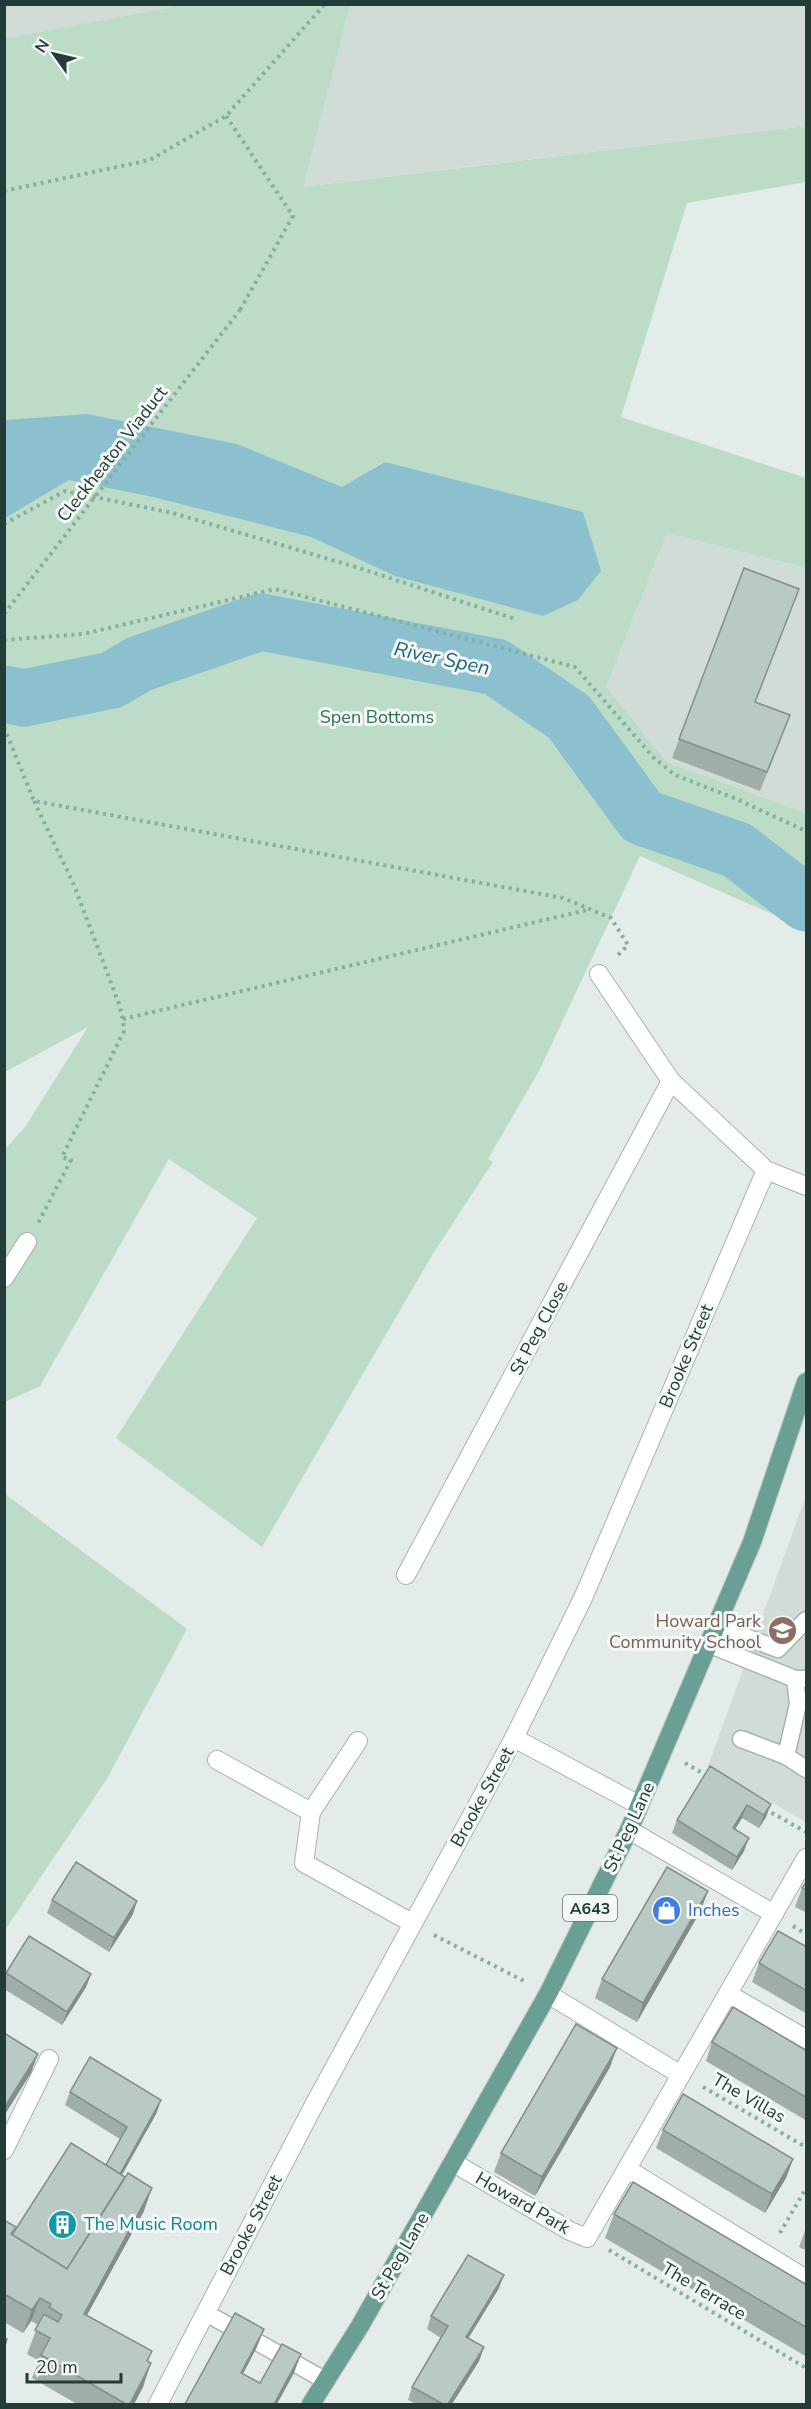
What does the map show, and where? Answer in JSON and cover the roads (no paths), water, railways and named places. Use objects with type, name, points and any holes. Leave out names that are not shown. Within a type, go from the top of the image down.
[{"type":"main road","name":"St Peg Lane","points":[[310,2404],[360,2326],[548,1994],[629,1830],[752,1542],[807,1382]]},
{"type":"street","points":[[599,974],[671,1081],[766,1170],[807,1186]]},
{"type":"street","name":"St Peg Close","points":[[406,1575],[671,1081]]},
{"type":"street","name":"Brooke Street","points":[[158,2404],[412,1923],[514,1738],[583,1598],[766,1170]]},
{"type":"street","points":[[4,1278],[27,1242]]},
{"type":"street","points":[[514,1738],[639,1805]]},
{"type":"street","points":[[358,1741],[311,1812],[304,1863],[412,1923]]},
{"type":"street","points":[[217,1760],[311,1812]]},
{"type":"street","points":[[629,1830],[774,1914]]},
{"type":"street","name":"Howard Park","points":[[454,2163],[587,2238],[807,1858]]},
{"type":"street","points":[[548,1994],[681,2074]]},
{"type":"street","points":[[728,1994],[807,2039]]},
{"type":"street","points":[[4,2150],[49,2059]]},
{"type":"street","points":[[627,2169],[807,2278]]},
{"type":"lane","points":[[716,1626],[778,1649],[807,1620]]},
{"type":"lane","points":[[708,1644],[801,1679],[798,1704],[786,1756]]},
{"type":"lane","points":[[741,1739],[786,1756],[807,1769]]},
{"type":"lane","points":[[206,2313],[326,2381]]},
{"type":"water","points":[[87,414],[237,444],[342,487],[385,462],[583,512],[601,571],[578,600],[543,616],[395,576],[311,537],[153,497],[69,480],[5,518],[5,420]]},
{"type":"waterway","name":"River Spen","points":[[4,694],[24,698],[112,680],[139,664],[261,622],[496,667],[569,717],[642,817],[737,850],[806,903]]},
{"type":"place","name":"Howard Park Community School","points":[[782,1631]]},
{"type":"place","name":"Inches","points":[[667,1910]]},
{"type":"place","name":"The Music Room","points":[[63,2224]]},
{"type":"park label","name":"Spen Bottoms","points":[[377,717]]}]
